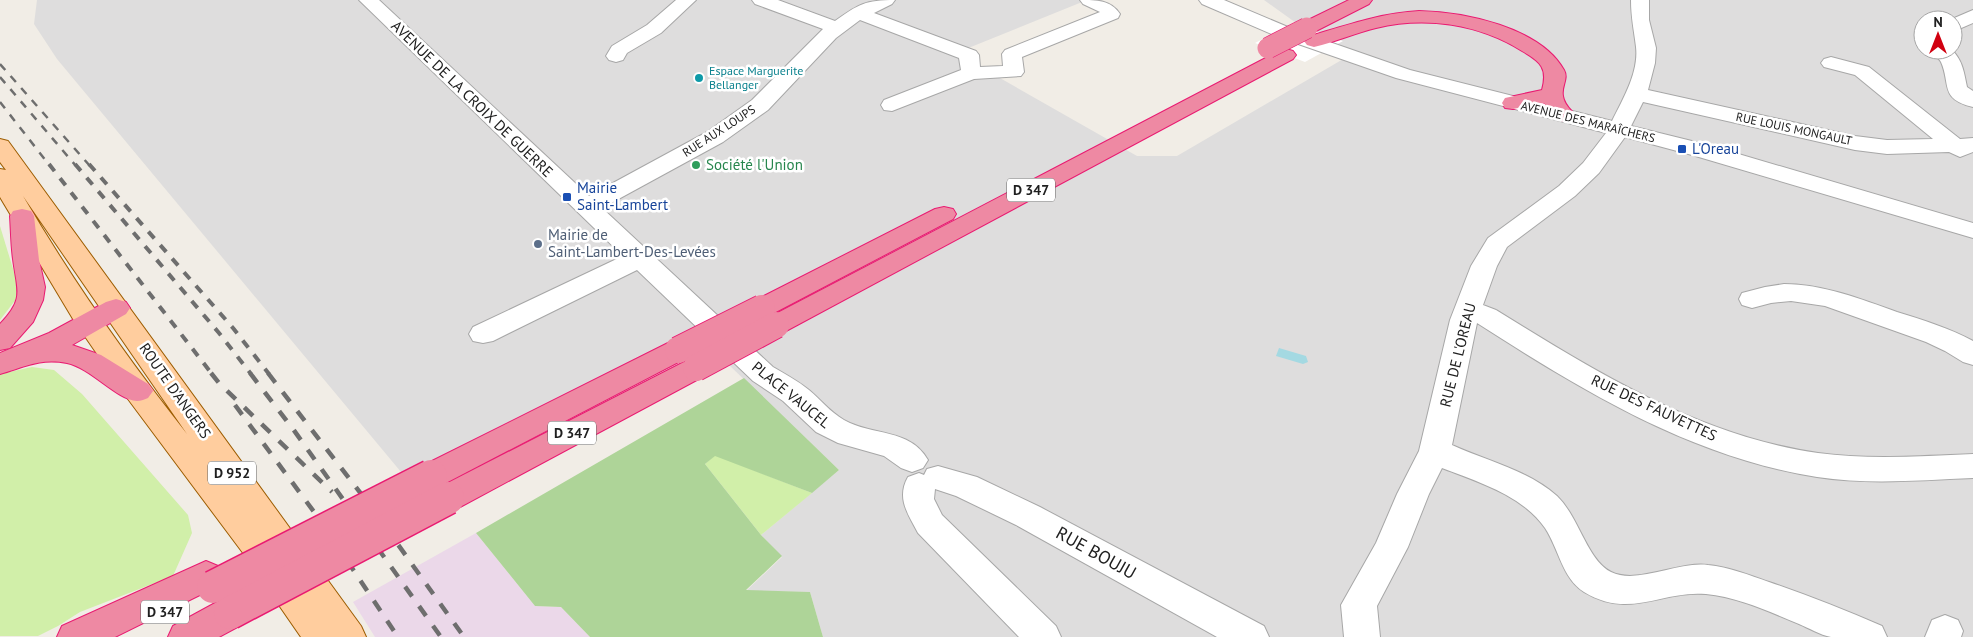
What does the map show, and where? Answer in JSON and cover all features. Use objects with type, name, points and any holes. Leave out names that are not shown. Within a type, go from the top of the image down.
[{"type":"highway","name":"D 347","points":[[1319,35],[1362,0]]},
{"type":"highway","name":"D 347","points":[[117,637],[440,487],[1277,51],[1319,35],[1388,3]]},
{"type":"highway","points":[[1319,35],[1406,17],[1453,19],[1476,24],[1518,40],[1536,51],[1550,63],[1556,75],[1556,84],[1552,93],[1554,101],[1564,115]]},
{"type":"highway","points":[[1514,103],[1540,98],[1552,93]]},
{"type":"highway","points":[[0,341],[23,316],[30,300],[32,287],[26,260],[22,216]]},
{"type":"highway","points":[[0,345],[42,328],[98,316]]},
{"type":"highway","points":[[0,364],[28,354],[98,316]]},
{"type":"highway","points":[[28,354],[61,352],[75,354],[138,391]]},
{"type":"highway","name":"D 347","points":[[186,637],[216,592],[286,550],[440,487]]},
{"type":"highway","points":[[75,637],[113,622],[216,592]]},
{"type":"highway","points":[[196,637],[216,592]]},
{"type":"main road","name":"ROUTE D'ANGERS","points":[[0,146],[98,316],[138,391],[263,553],[321,637]]},
{"type":"main road","name":"ROUTE D'ANGERS","points":[[0,176],[42,252],[98,316],[348,637]]},
{"type":"street","name":"AVENUE DE LA CROIX DE GUERRE","points":[[370,0],[706,322]]},
{"type":"street","points":[[616,56],[620,50],[654,29],[687,0]]},
{"type":"street","points":[[761,0],[837,28]]},
{"type":"street","name":"RUE AUX LOUPS","points":[[585,207],[715,138],[760,105],[837,28],[858,14],[886,0]]},
{"type":"street","points":[[858,14],[970,64],[1014,72],[1012,54],[1111,14],[1108,9],[1089,0]]},
{"type":"street","name":"AVENUE DES MARAÎCHERS","points":[[1208,0],[1253,20],[1354,58],[1446,86],[1619,129],[1775,171],[1973,231]]},
{"type":"street","name":"RUE DE L'OREAU","points":[[1360,621],[1413,494],[1435,450],[1464,320],[1484,266],[1497,243],[1567,191],[1591,168],[1619,129],[1636,94],[1645,63],[1646,48],[1640,20],[1640,0]]},
{"type":"street","points":[[1951,60],[1957,90],[1973,101]]},
{"type":"street","points":[[1831,63],[1862,71],[1964,145],[1973,160]]},
{"type":"street","points":[[892,105],[970,64]]},
{"type":"street","name":"RUE LOUIS MONGAULT","points":[[1636,94],[1855,143],[1887,146],[1964,145]]},
{"type":"street","points":[[483,334],[640,258]]},
{"type":"street","points":[[1752,299],[1764,294],[1781,292],[1826,298],[1951,341],[1973,355]]},
{"type":"street","name":"RUE DES FAUVETTES","points":[[1469,309],[1486,316],[1613,392],[1673,421],[1726,442],[1780,458],[1818,465],[1865,468],[1973,466]]},
{"type":"street","name":"PLACE VAUCEL","points":[[706,322],[762,374],[798,398],[828,426],[852,436],[892,445],[900,449],[923,475]]},
{"type":"street","points":[[1435,450],[1520,487],[1535,498],[1556,517],[1574,557],[1588,576],[1608,586],[1631,591],[1687,579],[1706,579],[1748,589],[1869,637]]},
{"type":"street","points":[[923,475],[918,499],[930,524],[1043,637]]},
{"type":"street","name":"RUE BOUJU","points":[[923,475],[966,486],[1028,516],[1251,637]]},
{"type":"shaded area","points":[[37,0],[1087,0],[956,53],[1137,156],[1177,156],[1345,58],[1264,0],[1973,0],[1973,637],[823,637],[810,592],[746,591],[782,557],[761,535],[839,470],[707,344],[416,490],[57,59],[34,24]]},
{"type":"shaded area","points":[[476,533],[535,606],[561,607],[590,637],[375,637],[353,602]]},
{"type":"green space","points":[[0,226],[17,282],[17,298],[0,320]]},
{"type":"green space","points":[[32,367],[54,370],[82,394],[188,515],[192,533],[173,576],[80,612],[38,636],[0,636],[0,374]]},
{"type":"green space","points":[[744,378],[839,470],[812,493],[715,456],[705,464],[761,535],[782,556],[746,590],[810,592],[823,637],[590,637],[561,607],[535,606],[476,533]]},
{"type":"green space","points":[[715,455],[812,493],[761,535],[705,464]]},
{"type":"water","points":[[1279,348],[1306,356],[1308,362],[1303,364],[1276,356]]},
{"type":"pier","points":[[1294,23],[1343,41],[1305,62],[1255,43]]},
{"type":"railway","points":[[0,64],[90,166]]},
{"type":"railway","points":[[0,77],[76,166]]},
{"type":"railway","points":[[0,102],[50,166]]},
{"type":"railway","points":[[49,164],[212,374]]},
{"type":"railway","points":[[75,164],[219,333],[251,374]]},
{"type":"railway","points":[[89,164],[233,328],[269,374]]},
{"type":"railway","points":[[211,373],[219,383],[332,492]]},
{"type":"railway","points":[[250,373],[293,429],[441,637]]},
{"type":"railway","points":[[268,373],[369,504],[464,637]]},
{"type":"railway","points":[[235,405],[320,520],[398,637]]},
{"type":"place","name":"Espace Marguerite Bellanger","points":[[699,78]]},
{"type":"place","name":"L'Oreau","points":[[1682,149]]},
{"type":"place","name":"Société l'Union","points":[[696,165]]},
{"type":"place","name":"Mairie Saint-Lambert","points":[[567,197]]},
{"type":"place","name":"Mairie de Saint-Lambert-Des-Levées","points":[[538,244]]}]
